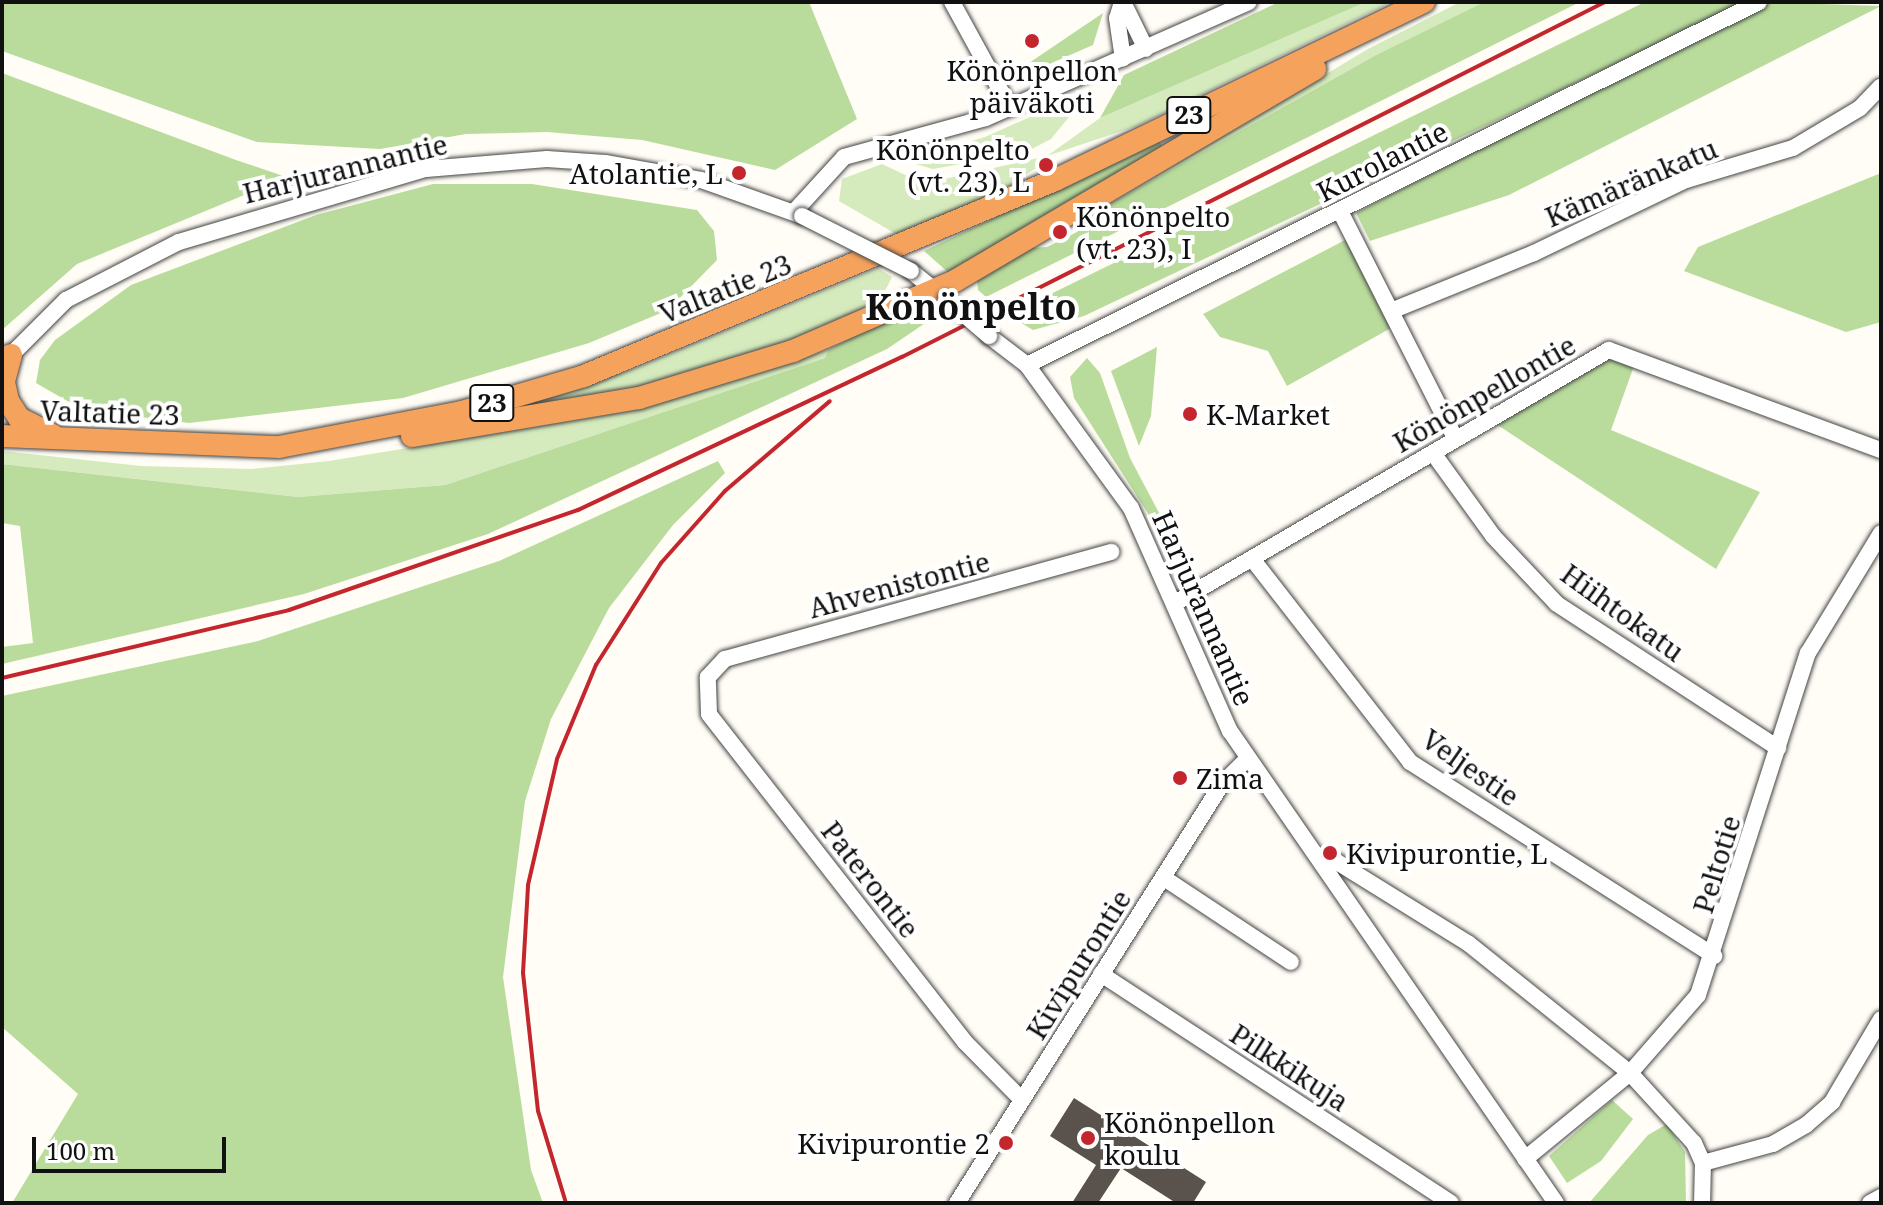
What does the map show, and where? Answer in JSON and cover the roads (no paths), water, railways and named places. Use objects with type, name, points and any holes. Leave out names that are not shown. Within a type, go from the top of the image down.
[{"type":"highway","name":"Valtatie 23","points":[[2,436],[70,442],[279,447],[462,412],[584,376],[713,327],[1055,180],[1424,2]]},
{"type":"highway","points":[[279,447],[393,440],[639,398],[779,356],[941,295],[1430,2]]},
{"type":"highway","points":[[7,360],[4,382],[13,409],[40,431],[70,442]]},
{"type":"street","points":[[952,2],[1010,108]]},
{"type":"street","points":[[1122,2],[1117,18],[1123,59]]},
{"type":"street","points":[[1122,2],[1146,49]]},
{"type":"street","points":[[798,214],[844,157],[1010,108],[1249,2]]},
{"type":"street","name":"Kurolantie","points":[[1027,365],[1759,2]]},
{"type":"street","name":"Kämäränkatu","points":[[1391,311],[1534,253],[1686,180],[1793,148],[1860,108],[1881,86]]},
{"type":"street","name":"Harjurannantie","points":[[7,360],[66,300],[166,248],[426,169],[547,159],[605,163],[701,180],[798,214],[911,271],[1027,365],[1131,508],[1177,602],[1213,695],[1248,758],[1556,1203]]},
{"type":"street","points":[[1340,211],[1455,438]]},
{"type":"street","name":"Könönpellontie","points":[[1177,602],[1609,350],[1881,450]]},
{"type":"street","name":"Hiihtokatu","points":[[1433,453],[1493,536],[1557,604],[1778,748]]},
{"type":"street","name":"Peltotie","points":[[1525,1159],[1630,1073],[1698,995],[1714,956],[1808,653],[1881,533]]},
{"type":"street","name":"Ahvenistontie","points":[[708,677],[725,659],[1111,552]]},
{"type":"street","name":"Veljestie","points":[[1253,560],[1410,762],[1714,956]]},
{"type":"street","name":"Paterontie","points":[[708,677],[709,714],[965,1042],[1022,1100]]},
{"type":"street","name":"Kivipurontie","points":[[957,1203],[1223,783],[1248,758]]},
{"type":"street","points":[[1325,867],[1337,862],[1469,944],[1630,1073],[1676,1120],[1703,1163],[1702,1203]]},
{"type":"street","points":[[1164,878],[1291,962]]},
{"type":"street","name":"Pilkkikuja","points":[[1101,974],[1451,1203]]},
{"type":"street","points":[[1703,1163],[1773,1144],[1806,1125],[1832,1102],[1881,1019]]},
{"type":"street","points":[[1870,1203],[1881,1197]]},
{"type":"railway","points":[[2,678],[289,610],[578,510],[902,357],[1605,2]]},
{"type":"railway","points":[[566,1203],[538,1111],[523,973],[528,885],[557,759],[596,665],[661,563],[725,491],[830,401]]},
{"type":"place","name":"Könönpellon päiväkoti","points":[[1032,41]]},
{"type":"place","name":"Könönpelto (vt. 23), L","points":[[1046,165]]},
{"type":"place","name":"Atolantie, L","points":[[739,173]]},
{"type":"place","name":"Könönpelto (vt. 23), I","points":[[1060,232]]},
{"type":"place","name":"K-Market","points":[[1190,414]]},
{"type":"place","name":"Zima","points":[[1180,778]]},
{"type":"place","name":"Kivipurontie, L","points":[[1330,853]]},
{"type":"place","name":"Könönpellon koulu","points":[[1088,1138]]},
{"type":"place","name":"Kivipurontie 2","points":[[1006,1143]]},
{"type":"district","name":"Könönpelto","points":[[971,307]]}]
